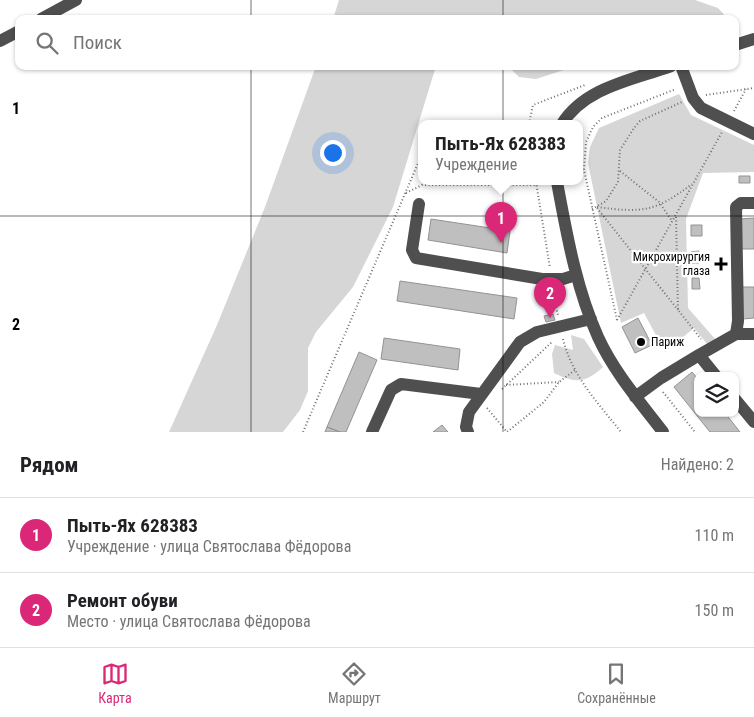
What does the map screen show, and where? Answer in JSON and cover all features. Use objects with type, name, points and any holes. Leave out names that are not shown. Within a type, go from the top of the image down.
[{"type":"street","points":[[48,15],[76,0]]},
{"type":"street","points":[[0,41],[15,33]]},
{"type":"street","points":[[739,44],[754,39]]},
{"type":"street","points":[[564,120],[570,111],[583,99],[596,92],[659,70]]},
{"type":"street","points":[[683,70],[693,98],[701,108],[754,134]]},
{"type":"street","points":[[558,185],[576,276],[591,319],[611,360],[635,397],[663,432]]},
{"type":"street","points":[[736,334],[736,208],[741,203],[754,203]]},
{"type":"street","points":[[419,204],[412,250],[416,258],[542,279],[564,279],[576,276]]},
{"type":"street","points":[[468,432],[466,427],[469,412],[483,399],[510,352],[528,336],[537,332],[591,319]]},
{"type":"street","points":[[635,397],[703,351],[736,334],[754,334]]},
{"type":"street","points":[[703,351],[714,372]]},
{"type":"street","points":[[372,432],[391,390],[401,384],[483,399]]},
{"type":"street","points":[[739,404],[754,422]]},
{"type":"path","points":[[688,84],[602,118],[593,127],[586,142],[584,162],[592,208],[617,320],[746,89]]},
{"type":"path","points":[[531,120],[533,105],[585,85]]},
{"type":"path","points":[[597,207],[609,197],[618,182],[620,150],[640,121],[693,98],[754,88]]},
{"type":"path","points":[[303,432],[418,163]]},
{"type":"path","points":[[620,171],[661,204],[673,221]]},
{"type":"path","points":[[592,208],[640,210],[661,204],[694,182]]},
{"type":"path","points":[[405,193],[422,185],[536,185]]},
{"type":"path","points":[[597,207],[678,310],[703,351]]},
{"type":"path","points":[[676,215],[678,310]]},
{"type":"path","points":[[499,392],[556,338]]},
{"type":"path","points":[[483,399],[507,432],[544,402],[559,382],[575,370]]},
{"type":"path","points":[[506,385],[559,382]]},
{"type":"path","points":[[656,382],[695,432]]},
{"type":"shaded area","points":[[339,0],[695,0],[718,8],[724,15],[334,15]]},
{"type":"shaded area","points":[[315,70],[435,70],[393,207],[353,287],[316,332],[308,348],[308,391],[300,410],[283,432],[169,432],[217,325],[265,207]]},
{"type":"shaded area","points":[[512,70],[564,70],[536,79],[519,77]]},
{"type":"shaded area","points":[[679,94],[691,115],[754,145],[754,172],[703,173],[686,219],[688,308],[716,340],[708,345],[694,328],[665,352],[644,313],[621,323],[588,163],[590,147],[599,128]]},
{"type":"shaded area","points":[[571,335],[584,339],[603,367],[591,377],[574,380],[554,373],[552,354],[555,345],[573,350]]},
{"type":"building","points":[[739,176],[750,176],[750,183],[739,183]]},
{"type":"building","points":[[754,218],[754,249],[741,249],[740,219]]},
{"type":"building","points":[[431,219],[510,231],[507,253],[428,240]]},
{"type":"building","points":[[691,225],[702,225],[702,236],[691,236]]},
{"type":"building","points":[[699,251],[699,263],[692,263],[691,252]]},
{"type":"building","points":[[692,278],[699,278],[700,289],[692,289]]},
{"type":"building","points":[[400,281],[517,298],[514,319],[397,301]]},
{"type":"building","points":[[742,287],[754,287],[754,318],[743,319]]},
{"type":"building","points":[[553,314],[555,320],[546,322],[544,316]]},
{"type":"building","points":[[638,318],[652,345],[635,353],[622,327]]},
{"type":"building","points":[[384,338],[460,349],[458,370],[381,359]]},
{"type":"building","points":[[359,352],[377,360],[346,432],[340,432],[327,427]]},
{"type":"building","points":[[692,372],[694,374],[694,412],[674,387]]},
{"type":"building","points":[[698,417],[728,417],[740,432],[710,432]]},
{"type":"building","points":[[442,425],[448,432],[433,432]]},
{"type":"building","points":[[327,427],[340,432],[325,432]]},
{"type":"place","name":"Пыть-Ях 628383","points":[[501,243]]},
{"type":"place","name":"Микрохирургия глаза","points":[[721,264]]},
{"type":"place","name":"Ремонт обуви","points":[[550,318]]},
{"type":"place","name":"Париж","points":[[641,342]]}]
